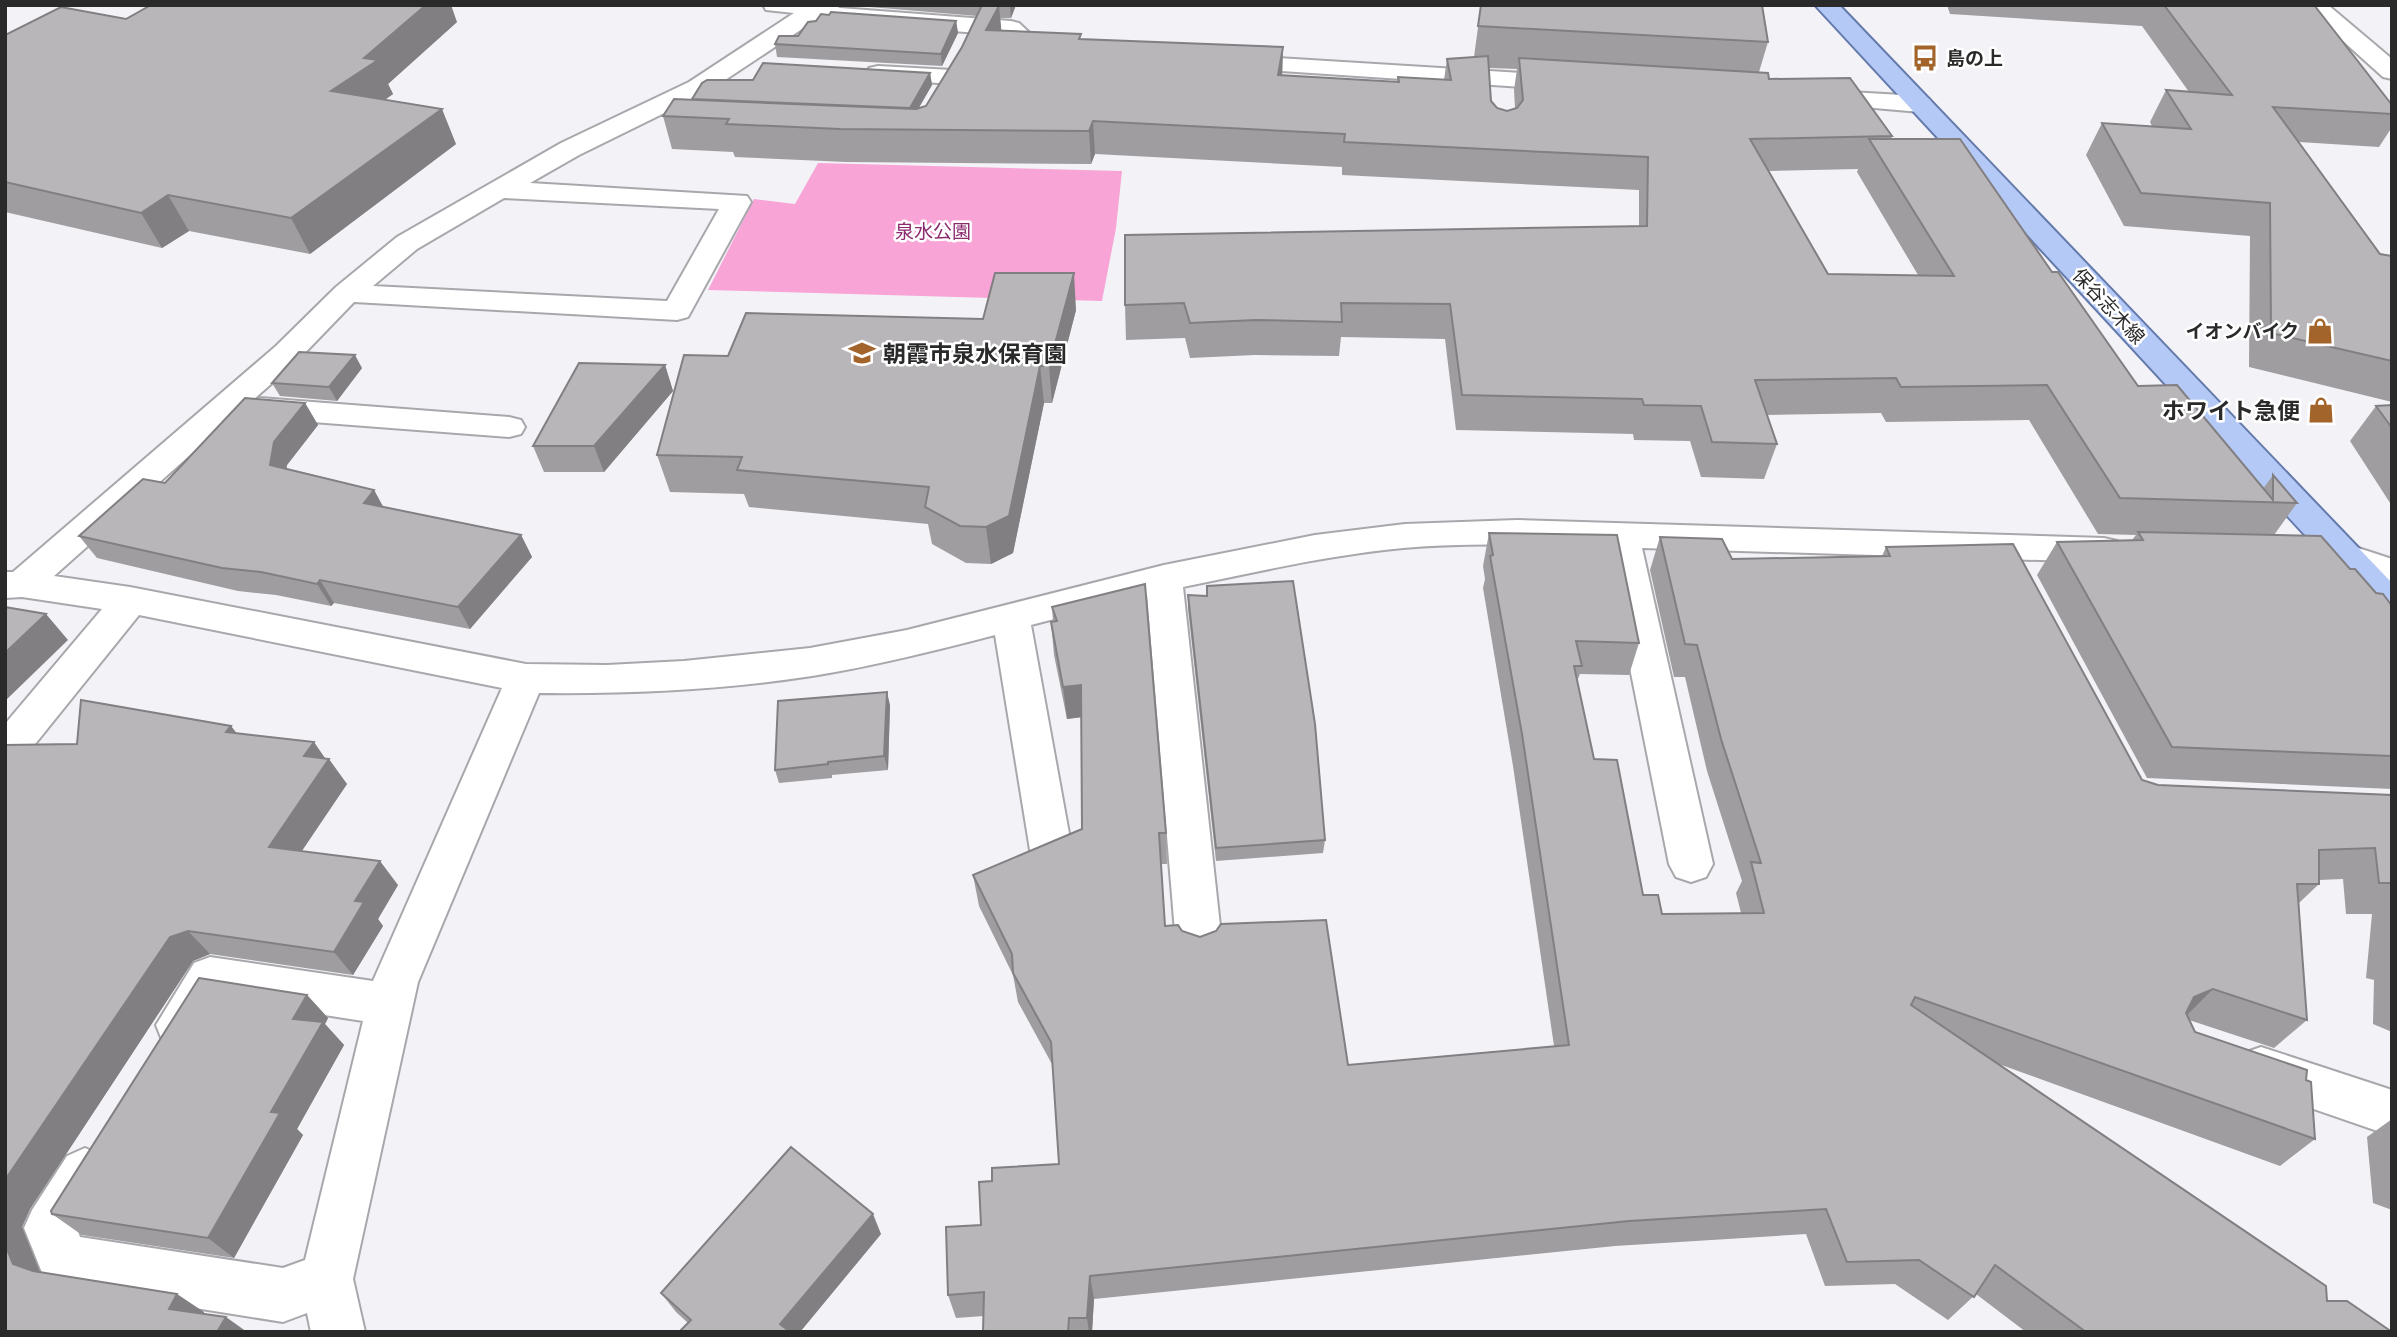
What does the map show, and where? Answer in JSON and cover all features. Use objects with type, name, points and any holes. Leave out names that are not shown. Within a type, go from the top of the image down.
[{"type":"main road","name":"保谷志木線","points":[[1826,5],[2392,606]]},
{"type":"street","points":[[774,5],[820,7],[959,61]]},
{"type":"street","points":[[2314,5],[2392,72]]},
{"type":"street","points":[[13,584],[287,353],[346,293],[407,243],[570,149],[698,88],[820,7]]},
{"type":"street","points":[[857,71],[959,61],[1011,28],[1029,45],[1045,51],[1086,53]]},
{"type":"street","points":[[1210,61],[1593,84]]},
{"type":"street","points":[[735,64],[776,66]]},
{"type":"street","points":[[1497,79],[1500,106]]},
{"type":"street","points":[[1797,96],[1920,104]]},
{"type":"street","points":[[633,120],[688,122]]},
{"type":"street","points":[[346,293],[677,311],[737,202],[502,190]]},
{"type":"street","points":[[226,405],[509,427]]},
{"type":"street","points":[[13,584],[130,600],[526,678],[607,679],[684,675],[810,662],[906,644],[1164,578],[1315,547],[1405,536],[1517,532],[2140,551]]},
{"type":"street","points":[[1621,535],[1691,864]]},
{"type":"street","points":[[2001,547],[2020,583]]},
{"type":"street","points":[[2291,554],[2343,555],[2392,573]]},
{"type":"street","points":[[1164,578],[1199,944]]},
{"type":"street","points":[[5,753],[130,600]]},
{"type":"street","points":[[1011,618],[1051,850]]},
{"type":"street","points":[[338,1332],[327,1279],[396,982],[526,678]]},
{"type":"street","points":[[159,1056],[210,977],[390,1004]]},
{"type":"street","points":[[2222,1056],[2392,1113]]},
{"type":"street","points":[[108,1136],[50,1227],[64,1262],[283,1295],[327,1279]]},
{"type":"green space","name":"泉水公園","points":[[818,163],[1122,171],[1116,228],[1102,301],[708,290],[754,199],[795,204]]},
{"type":"building","points":[[151,5],[426,5],[364,58],[378,60],[331,91],[442,109],[291,218],[168,195],[141,213],[5,182],[5,35],[61,7],[126,19]]},
{"type":"building","points":[[982,5],[999,6],[986,30],[1081,34],[1079,39],[1283,47],[1278,75],[1399,82],[1398,77],[1451,80],[1447,59],[1488,56],[1491,101],[1497,108],[1507,111],[1517,108],[1523,100],[1519,58],[1768,73],[1769,79],[1850,78],[1892,136],[1750,139],[1828,274],[1954,276],[1869,139],[1960,139],[2052,272],[2058,272],[2138,386],[2177,385],[2273,500],[2273,475],[2297,503],[2120,498],[2047,385],[1901,387],[1896,378],[1755,380],[1777,444],[1712,442],[1701,406],[1644,405],[1642,399],[1462,395],[1450,304],[1341,303],[1342,322],[1256,320],[1190,323],[1184,303],[1125,305],[1125,235],[1647,226],[1648,157],[1344,142],[1345,134],[1093,121],[1089,131],[840,129],[726,124],[729,119],[663,116],[674,99],[916,109],[926,106],[962,47]]},
{"type":"building","points":[[1481,5],[1762,5],[1768,42],[1478,26]]},
{"type":"building","points":[[2164,5],[2314,5],[2392,105],[2392,114],[2273,107],[2380,254],[2392,256],[2392,361],[2271,333],[2270,203],[2141,193],[2102,123],[2191,129],[2166,90],[2232,95]]},
{"type":"building","points":[[831,12],[956,21],[941,54],[775,44],[779,36],[798,36],[808,22],[816,21],[821,14],[829,15]]},
{"type":"building","points":[[763,63],[930,73],[910,108],[692,99],[707,80],[753,80]]},
{"type":"building","points":[[995,273],[1074,273],[1049,366],[1040,366],[1009,516],[986,527],[960,526],[925,507],[929,487],[737,470],[742,457],[657,455],[684,355],[728,356],[746,313],[983,319]]},
{"type":"building","points":[[299,352],[355,355],[329,387],[272,383]]},
{"type":"building","points":[[579,363],[665,365],[594,446],[533,446]]},
{"type":"building","points":[[245,398],[305,403],[274,442],[270,465],[374,490],[364,503],[521,535],[458,607],[320,580],[317,584],[261,572],[222,568],[79,536],[143,479],[165,483]]},
{"type":"building","points":[[2392,405],[2392,428],[2376,406]]},
{"type":"building","points":[[2138,532],[2321,536],[2350,569],[2355,569],[2376,593],[2383,594],[2392,606],[2392,756],[2172,747],[2057,542],[2143,540]]},
{"type":"building","points":[[1489,533],[1617,535],[1639,643],[1576,641],[1582,666],[1574,666],[1594,759],[1617,760],[1643,895],[1658,895],[1662,914],[1764,913],[1751,862],[1761,863],[1721,739],[1697,645],[1685,644],[1660,537],[1722,539],[1732,559],[1890,556],[1886,547],[2013,544],[2142,780],[2158,785],[2392,795],[2392,883],[2379,883],[2375,848],[2319,850],[2319,884],[2297,884],[2307,1020],[2213,989],[2194,997],[2186,1013],[2195,1032],[2307,1070],[2306,1080],[2311,1082],[2315,1139],[1915,997],[1911,1005],[2326,1286],[2327,1301],[2347,1301],[2392,1332],[2086,1332],[1995,1265],[1974,1297],[1919,1260],[1847,1262],[1826,1209],[1629,1221],[1090,1276],[1087,1318],[1069,1318],[1068,1332],[983,1332],[984,1292],[948,1295],[946,1227],[981,1225],[979,1182],[992,1181],[992,1168],[1059,1164],[1051,1042],[1013,973],[1012,954],[973,875],[1082,829],[1081,685],[1063,687],[1051,622],[1057,621],[1052,607],[1145,584],[1166,833],[1159,833],[1165,926],[1178,925],[1182,931],[1200,937],[1216,931],[1221,924],[1326,920],[1348,1065],[1569,1045],[1522,734],[1490,556],[1493,555]]},
{"type":"building","points":[[1293,581],[1315,724],[1325,840],[1216,848],[1188,595],[1207,596],[1207,586]]},
{"type":"building","points":[[5,607],[46,614],[5,653]]},
{"type":"building","points":[[887,692],[884,756],[775,770],[778,701]]},
{"type":"building","points":[[81,700],[231,726],[226,732],[314,742],[304,756],[329,759],[269,847],[380,861],[355,901],[364,902],[334,952],[188,931],[170,937],[5,1180],[5,745],[77,744]]},
{"type":"building","points":[[199,978],[307,995],[293,1019],[323,1022],[271,1112],[280,1113],[208,1238],[52,1214],[51,1211]]},
{"type":"building","points":[[791,1147],[873,1214],[780,1324],[790,1332],[679,1332],[691,1320],[661,1293]]},
{"type":"building","points":[[5,1244],[13,1264],[33,1271],[177,1294],[169,1309],[226,1317],[217,1332],[5,1332]]},
{"type":"place","name":"島の上","points":[[1925,58]]},
{"type":"place","name":"イオンバイク","points":[[2320,331]]},
{"type":"place","name":"朝霞市泉水保育園","points":[[862,353]]},
{"type":"place","name":"ホワイト急便","points":[[2321,410]]}]
